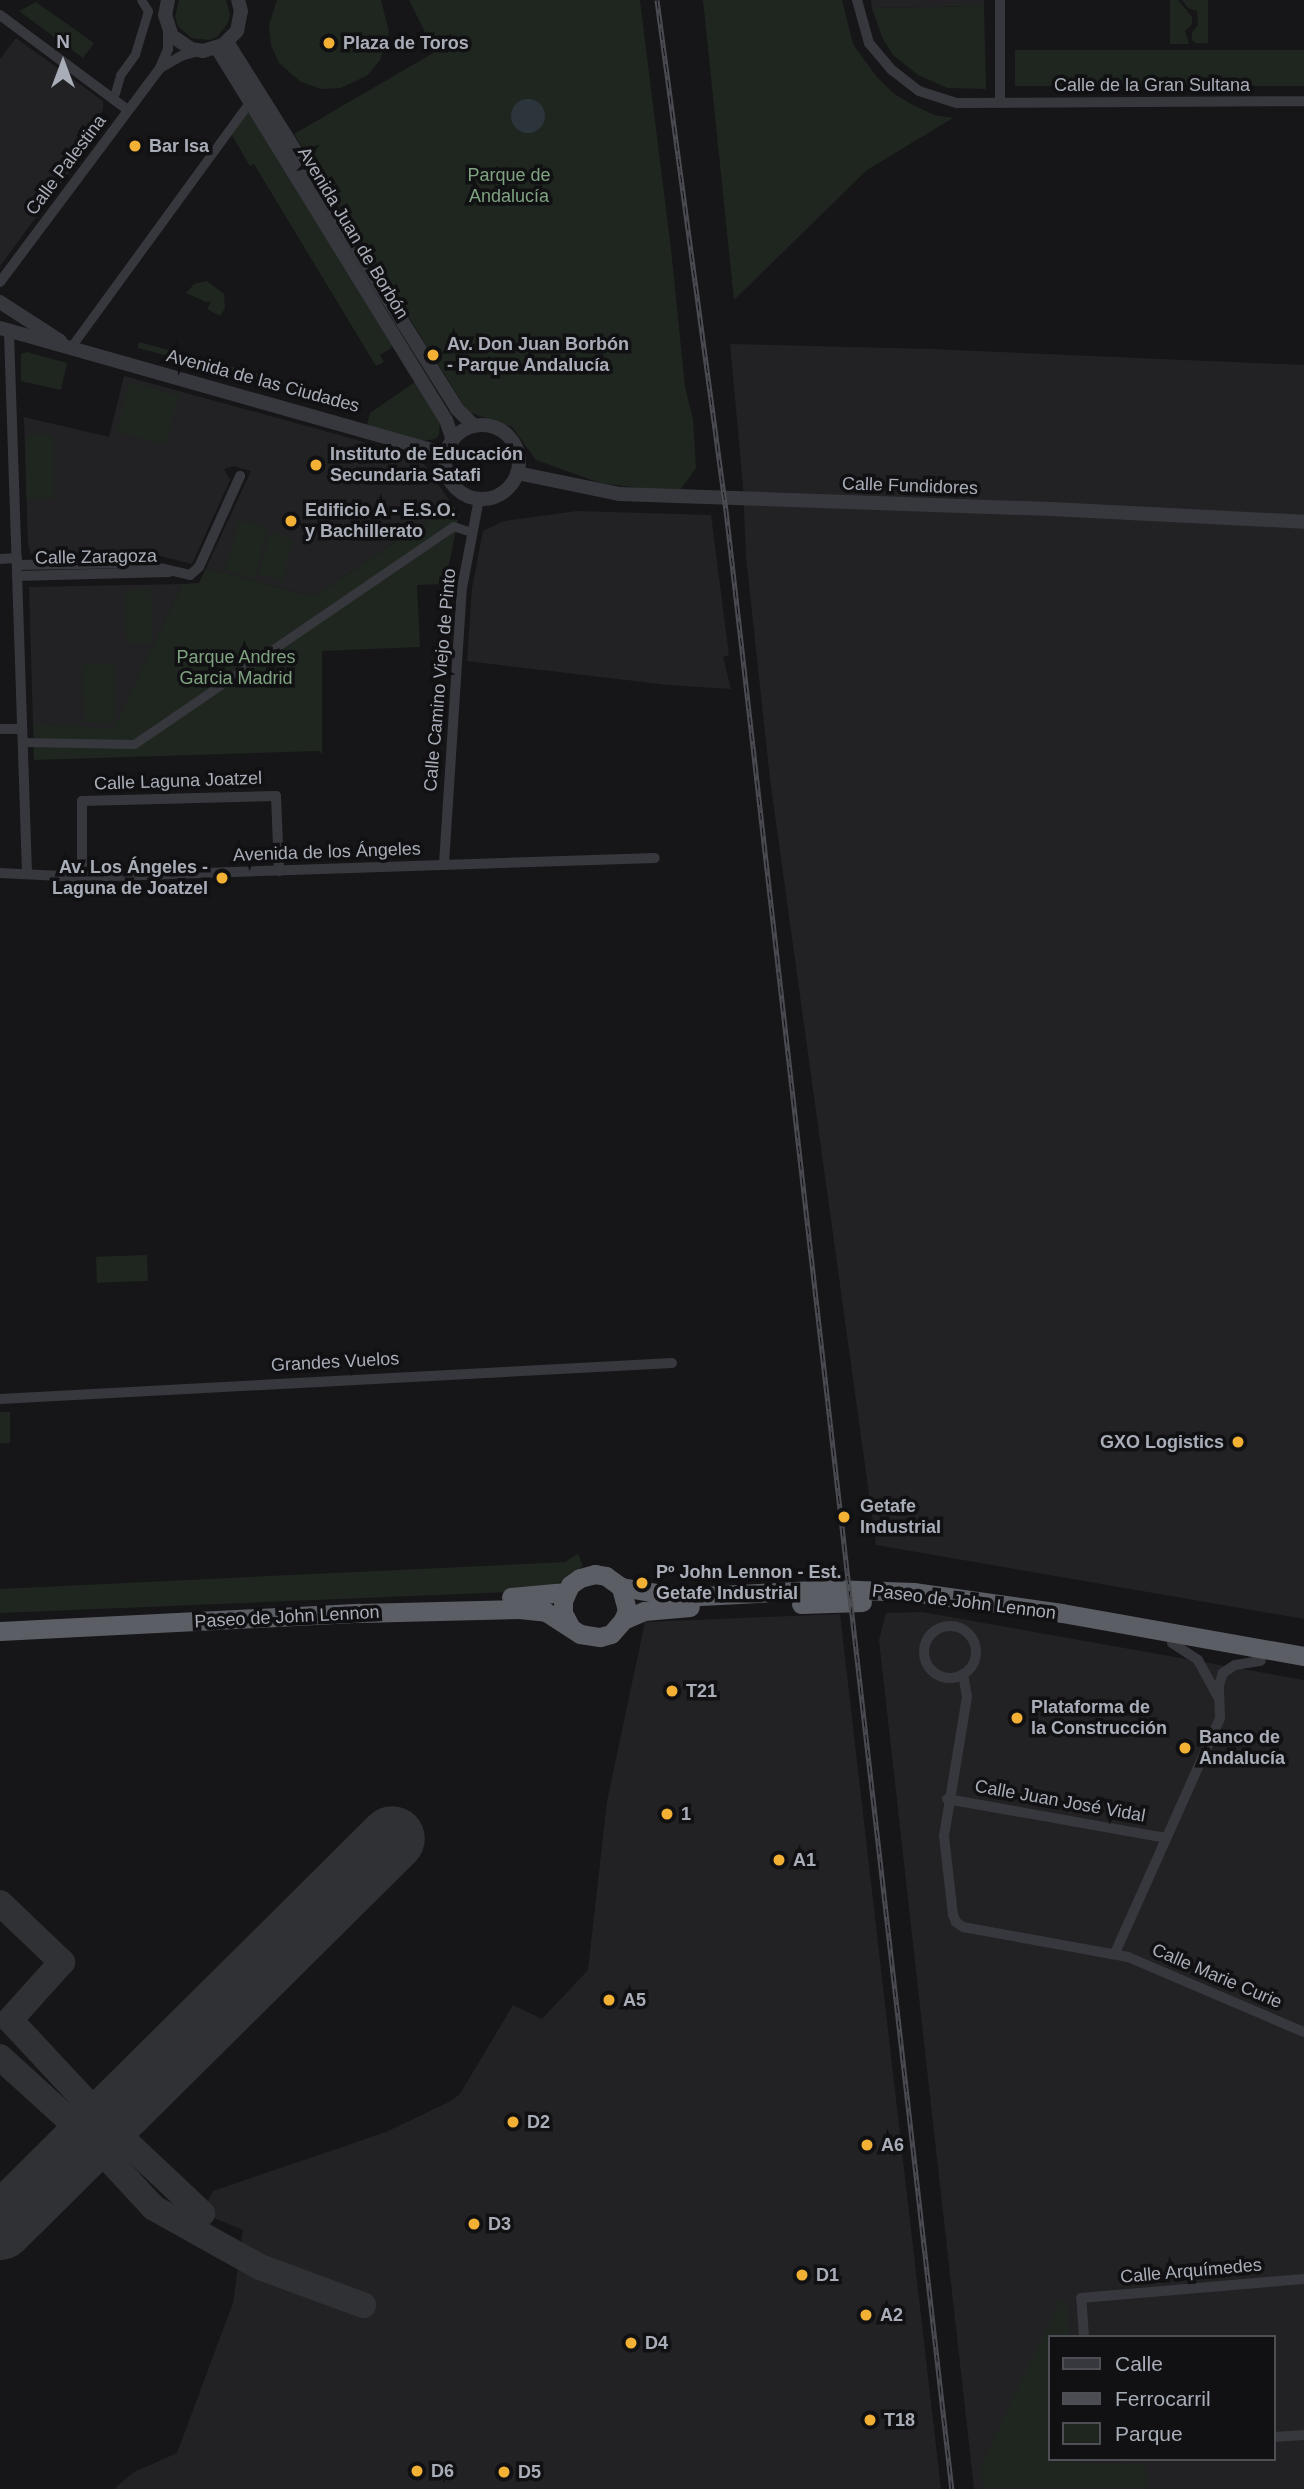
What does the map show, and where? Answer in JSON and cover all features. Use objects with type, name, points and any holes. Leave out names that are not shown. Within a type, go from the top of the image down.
[{"type":"highway","points":[[595,1574],[606,1576],[621,1587],[627,1610],[624,1620],[611,1634],[600,1637],[580,1634],[570,1626],[564,1613],[566,1592],[580,1578],[595,1574]]},
{"type":"highway","name":"Paseo de John Lennon","points":[[621,1587],[680,1603]]},
{"type":"highway","name":"Paseo de John Lennon","points":[[624,1620],[644,1611],[680,1603],[832,1589],[874,1590],[1304,1656]]},
{"type":"highway","name":"Paseo de John Lennon","points":[[0,1619],[346,1602],[528,1597],[566,1592]]},
{"type":"highway","name":"Paseo de John Lennon","points":[[0,1631],[359,1613],[519,1609],[546,1612],[570,1626]]},
{"type":"highway","name":"Paseo de John Lennon","points":[[1061,1619],[1304,1668]]},
{"type":"street","points":[[115,93],[120,75],[135,54],[148,11],[141,0]]},
{"type":"street","points":[[168,0],[167,26],[180,43],[216,47],[240,21],[239,0]]},
{"type":"street","name":"Calle de la Gran Sultana","points":[[857,0],[869,43],[892,70],[919,91],[957,103],[1304,101]]},
{"type":"street","points":[[1000,0],[1000,103]]},
{"type":"street","points":[[0,15],[128,110]]},
{"type":"street","name":"Calle Palestina","points":[[0,282],[160,68],[168,49],[167,26]]},
{"type":"street","name":"Calle Palestina","points":[[160,68],[186,54],[216,47]]},
{"type":"street","name":"Avenida Juan de Borbón","points":[[216,47],[442,412],[453,440]]},
{"type":"street","name":"Avenida Juan de Borbón","points":[[216,47],[457,410],[474,426]]},
{"type":"street","points":[[70,348],[250,101]]},
{"type":"street","name":"Avenida de las Ciudades","points":[[0,302],[70,348]]},
{"type":"street","points":[[27,320],[27,324],[9,332],[27,873]]},
{"type":"street","name":"Avenida de las Ciudades","points":[[9,332],[446,454]]},
{"type":"street","points":[[486,425],[508,435],[519,455],[517,473],[509,488],[500,495],[479,499],[458,490],[450,481],[446,470],[446,454],[458,432],[474,426],[486,425]]},
{"type":"street","name":"Calle Fundidores","points":[[517,473],[619,494],[1051,509],[1304,522]]},
{"type":"street","name":"Calle Zaragoza","points":[[0,559],[17,567],[175,571],[190,575],[199,567],[240,476]]},
{"type":"street","name":"Calle Camino Viejo de Pinto","points":[[444,864],[462,588],[479,499]]},
{"type":"street","points":[[23,743],[134,744],[453,526],[472,531]]},
{"type":"street","points":[[0,729],[22,729]]},
{"type":"street","name":"Calle Laguna Joatzel","points":[[82,877],[82,801],[276,796],[279,871]]},
{"type":"street","name":"Avenida de los Ángeles","points":[[0,873],[82,877],[655,858]]},
{"type":"street","name":"Grandes Vuelos","points":[[0,1399],[672,1363]]},
{"type":"street","points":[[956,1626],[964,1629],[975,1643],[975,1661],[963,1674],[947,1678],[932,1671],[927,1664],[924,1648],[931,1633],[938,1628],[956,1626]]},
{"type":"street","points":[[1172,1643],[1198,1660],[1221,1702]]},
{"type":"street","points":[[1115,1954],[1220,1718],[1219,1685],[1223,1673],[1235,1665],[1261,1661]]},
{"type":"street","points":[[947,1799],[967,1697],[963,1674]]},
{"type":"street","name":"Calle Juan José Vidal","points":[[947,1799],[1166,1838]]},
{"type":"street","name":"Calle Marie Curie","points":[[947,1799],[944,1836],[953,1915],[956,1922],[963,1927],[1115,1954],[1304,2032]]},
{"type":"street","name":"Calle Arquímedes","points":[[1084,2335],[1081,2298],[1304,2278]]},
{"type":"street","points":[[1276,2437],[1304,2435]]},
{"type":"shaded area","points":[[871,0],[984,0],[984,6],[872,8]]},
{"type":"shaded area","points":[[16,38],[103,101],[103,110],[86,133],[73,167],[0,266],[0,59]]},
{"type":"shaded area","points":[[528,99],[540,104],[545,116],[540,128],[528,133],[516,128],[511,116],[516,104]]},
{"type":"shaded area","points":[[730,344],[931,349],[1304,365],[1304,1619],[876,1545],[770,779],[746,557],[743,486]]},
{"type":"shaded area","points":[[124,376],[354,439],[424,464],[452,504],[314,597],[206,568],[251,471],[233,466],[224,469],[230,480],[192,564],[141,551],[31,554],[28,545],[24,417],[109,437]]},
{"type":"shaded area","points":[[577,511],[711,515],[729,655],[723,657],[731,689],[668,685],[467,661],[472,588],[483,531],[504,521]]},
{"type":"shaded area","points":[[182,584],[114,730],[33,723],[29,587]]},
{"type":"shaded area","points":[[922,1612],[1304,1680],[1304,2489],[974,2489],[879,1640],[886,1613]]},
{"type":"shaded area","points":[[840,1614],[941,2489],[114,2489],[134,2472],[177,2453],[233,2303],[243,2230],[202,2213],[213,2191],[386,2132],[451,2101],[460,2094],[513,2005],[542,2019],[588,1970],[607,1801],[645,1622]]},
{"type":"green space","points":[[179,0],[226,0],[230,14],[228,23],[217,37],[209,40],[191,38],[178,26],[175,17]]},
{"type":"green space","name":"Plaza de Toros","points":[[277,0],[381,0],[389,32],[380,60],[368,75],[341,88],[321,89],[301,82],[279,63],[271,45],[269,25]]},
{"type":"green space","name":"Parque de Andalucía","points":[[409,0],[640,0],[685,387],[693,419],[696,468],[678,493],[600,483],[536,460],[512,427],[468,412],[294,134],[435,52]]},
{"type":"green space","points":[[703,0],[842,0],[853,44],[876,76],[893,93],[911,104],[934,115],[953,118],[867,170],[734,300]]},
{"type":"green space","points":[[1170,0],[1178,0],[1192,17],[1192,24],[1185,31],[1189,44],[1170,44]]},
{"type":"green space","points":[[1182,0],[1208,0],[1208,43],[1195,43],[1192,40],[1192,32],[1198,25],[1197,11],[1188,8]]},
{"type":"green space","points":[[36,2],[94,43],[83,58],[19,11]]},
{"type":"green space","points":[[984,6],[986,89],[947,88],[918,75],[893,55],[882,37],[872,8]]},
{"type":"green space","points":[[1015,50],[1304,50],[1304,86],[1015,86]]},
{"type":"green space","points":[[248,108],[393,347],[380,355],[384,362],[376,366],[254,164],[250,166],[230,132]]},
{"type":"green space","points":[[207,281],[224,294],[225,308],[220,316],[207,309],[211,301],[206,302],[186,293],[194,284]]},
{"type":"green space","points":[[139,342],[269,377],[268,383],[137,348]]},
{"type":"green space","points":[[27,352],[67,363],[61,390],[21,381],[21,354]]},
{"type":"green space","points":[[282,381],[341,397],[336,403],[281,388]]},
{"type":"green space","points":[[130,382],[179,396],[165,445],[116,431]]},
{"type":"green space","points":[[415,382],[440,423],[439,435],[435,439],[421,441],[367,425],[370,413]]},
{"type":"green space","points":[[26,435],[53,435],[53,498],[26,498]]},
{"type":"green space","name":"Parque Andres Garcia Madrid","points":[[452,504],[459,515],[445,584],[417,585],[420,647],[322,651],[322,754],[319,751],[34,760],[33,723],[114,729],[182,584],[199,583],[206,568],[314,597]]},
{"type":"green space","points":[[239,520],[268,528],[255,578],[226,570]]},
{"type":"green space","points":[[270,533],[293,539],[282,581],[259,575]]},
{"type":"green space","points":[[151,590],[153,643],[127,644],[125,591]]},
{"type":"green space","points":[[114,664],[115,722],[84,723],[83,665]]},
{"type":"green space","points":[[147,1255],[148,1281],[97,1283],[96,1257]]},
{"type":"green space","points":[[0,1412],[10,1412],[10,1443],[0,1443]]},
{"type":"green space","points":[[578,1554],[583,1566],[561,1582],[532,1591],[0,1613],[0,1589],[565,1562]]},
{"type":"green space","points":[[1060,2301],[1067,2301],[1069,2335],[1048,2335],[1048,2461],[1145,2464],[1147,2489],[983,2489],[982,2464]]},
{"type":"taxiway","points":[[0,1903],[62,1962],[10,2020],[106,2123],[90,2139],[0,2057]]},
{"type":"taxiway","points":[[106,2123],[202,2213]]},
{"type":"taxiway","points":[[90,2139],[154,2208],[260,2267],[363,2305]]},
{"type":"runway","points":[[0,2227],[392,1838]]},
{"type":"railway","points":[[657,0],[726,510],[952,2489]]},
{"type":"place","name":"Plaza de Toros","points":[[329,43]]},
{"type":"place","name":"Bar Isa","points":[[135,146]]},
{"type":"place","name":"Av. Don Juan Borbón - Parque Andalucía","points":[[433,355]]},
{"type":"place","name":"Instituto de Educación Secundaria Satafi","points":[[316,465]]},
{"type":"place","name":"Edificio A - E.S.O. y Bachillerato","points":[[291,521]]},
{"type":"place","name":"Av. Los Ángeles - Laguna de Joatzel","points":[[222,878]]},
{"type":"place","name":"GXO Logistics","points":[[1238,1442]]},
{"type":"place","name":"Getafe Industrial","points":[[844,1517]]},
{"type":"place","name":"Pº John Lennon - Est. Getafe Industrial","points":[[642,1583]]},
{"type":"place","name":"T21","points":[[672,1691]]},
{"type":"place","name":"Plataforma de la Construcción","points":[[1017,1718]]},
{"type":"place","name":"Banco de Andalucía","points":[[1185,1748]]},
{"type":"place","name":"1","points":[[667,1814]]},
{"type":"place","name":"A1","points":[[779,1860]]},
{"type":"place","name":"A5","points":[[609,2000]]},
{"type":"place","name":"D2","points":[[513,2122]]},
{"type":"place","name":"A6","points":[[867,2145]]},
{"type":"place","name":"D3","points":[[474,2224]]},
{"type":"place","name":"D1","points":[[802,2275]]},
{"type":"place","name":"A2","points":[[866,2315]]},
{"type":"place","name":"D4","points":[[631,2343]]},
{"type":"place","name":"T18","points":[[870,2420]]},
{"type":"place","name":"D6","points":[[417,2471]]},
{"type":"place","name":"D5","points":[[504,2472]]}]
